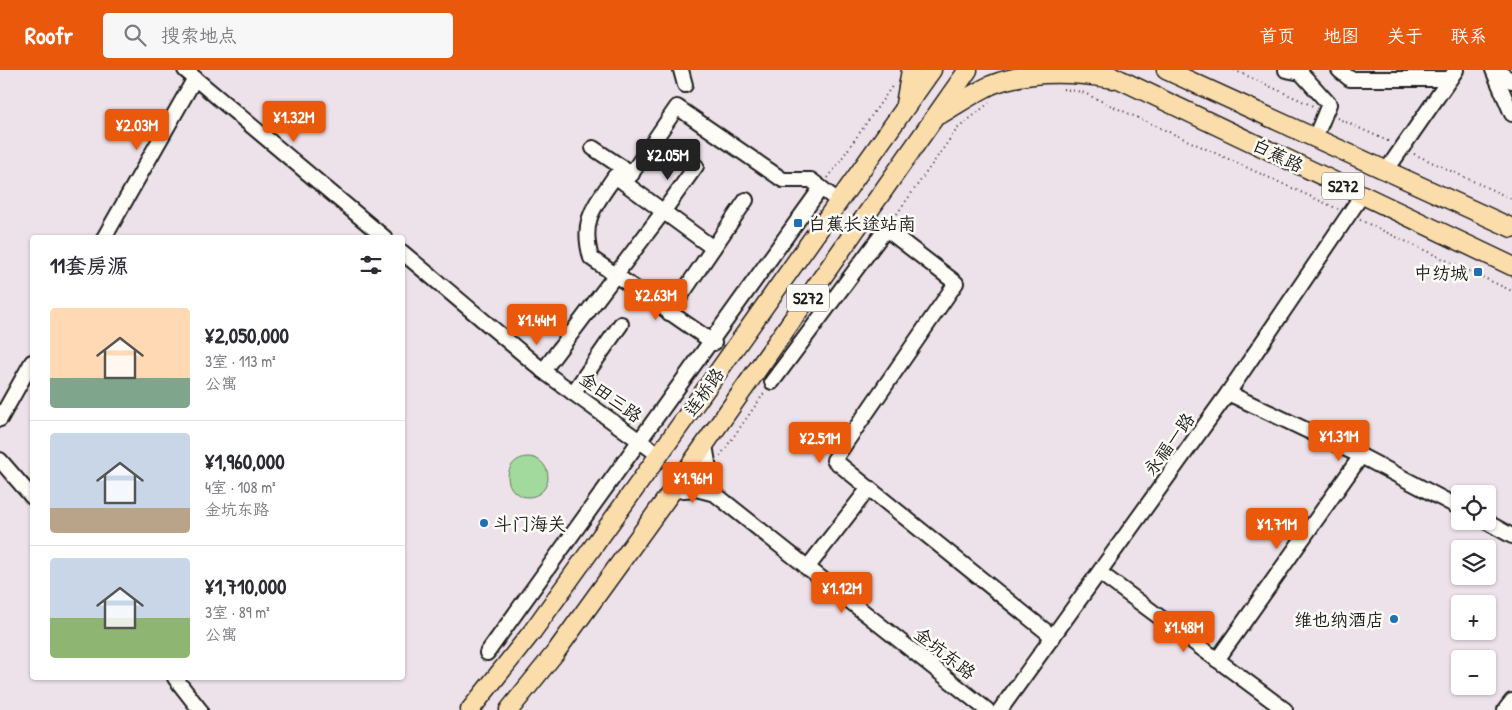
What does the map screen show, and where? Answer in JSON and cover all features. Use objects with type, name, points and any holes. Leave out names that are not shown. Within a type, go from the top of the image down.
[{"type":"main road","points":[[903,112],[912,70]]},
{"type":"main road","name":"连桥路","points":[[470,710],[532,632],[932,70]]},
{"type":"main road","name":"连桥路","points":[[509,710],[555,653],[705,445],[968,70]]},
{"type":"main road","name":"S272","points":[[1100,70],[1126,82]]},
{"type":"main road","name":"白蕉路","points":[[1166,70],[1512,228]]},
{"type":"main road","points":[[934,118],[992,85],[1038,73],[1095,76],[1126,82]]},
{"type":"main road","points":[[1175,106],[1189,81]]},
{"type":"main road","name":"白蕉路","points":[[1126,82],[1512,266]]},
{"type":"main road","points":[[888,133],[911,150]]},
{"type":"street","points":[[681,70],[685,85]]},
{"type":"street","points":[[1286,70],[1305,74],[1329,104],[1315,138]]},
{"type":"street","points":[[1339,70],[1350,79],[1453,74]]},
{"type":"street","points":[[1494,70],[1512,81]]},
{"type":"street","points":[[1494,70],[1512,114]]},
{"type":"street","points":[[106,235],[190,74],[381,235]]},
{"type":"street","points":[[1386,171],[1453,74]]},
{"type":"street","points":[[628,179],[677,107],[783,180],[816,184],[838,201]]},
{"type":"street","points":[[593,148],[663,212],[713,248]]},
{"type":"street","points":[[544,370],[696,166]]},
{"type":"street","points":[[628,179],[615,176],[589,215],[586,240],[591,258],[714,343]]},
{"type":"street","points":[[487,652],[639,441],[816,184]]},
{"type":"street","name":"永福一路","points":[[1000,710],[1228,393],[1362,195]]},
{"type":"street","points":[[669,313],[746,200]]},
{"type":"street","points":[[772,382],[886,229],[956,283],[834,460],[1053,637]]},
{"type":"street","name":"金田三路","points":[[405,254],[573,393],[659,455]]},
{"type":"street","points":[[573,393],[621,324]]},
{"type":"street","points":[[0,419],[30,366]]},
{"type":"street","points":[[1228,393],[1360,456],[1451,503]]},
{"type":"street","points":[[705,445],[709,471],[716,494]]},
{"type":"street","points":[[1217,660],[1360,456]]},
{"type":"street","points":[[0,460],[30,495]]},
{"type":"street","points":[[807,568],[869,488]]},
{"type":"street","name":"金坑东路","points":[[672,491],[696,489],[716,494],[987,710]]},
{"type":"street","points":[[1496,527],[1512,536]]},
{"type":"street","points":[[1100,573],[1285,710]]},
{"type":"street","points":[[177,680],[200,710]]},
{"type":"street","points":[[1506,710],[1512,701]]},
{"type":"path","points":[[1234,70],[1512,199]]},
{"type":"path","points":[[816,184],[895,81]]},
{"type":"path","points":[[1058,88],[1082,92],[1512,291]]},
{"type":"path","points":[[886,229],[957,129],[994,100]]},
{"type":"path","points":[[709,471],[772,382]]},
{"type":"green space","points":[[532,457],[539,460],[545,466],[548,477],[547,485],[539,494],[532,497],[524,497],[517,494],[509,485],[508,473],[511,466],[520,458]]},
{"type":"place","name":"白蕉长途站南","points":[[798,223]]},
{"type":"place","name":"中纺城","points":[[1478,272]]},
{"type":"place","name":"斗门海关","points":[[484,523]]},
{"type":"place","name":"维也纳酒店","points":[[1394,619]]}]
